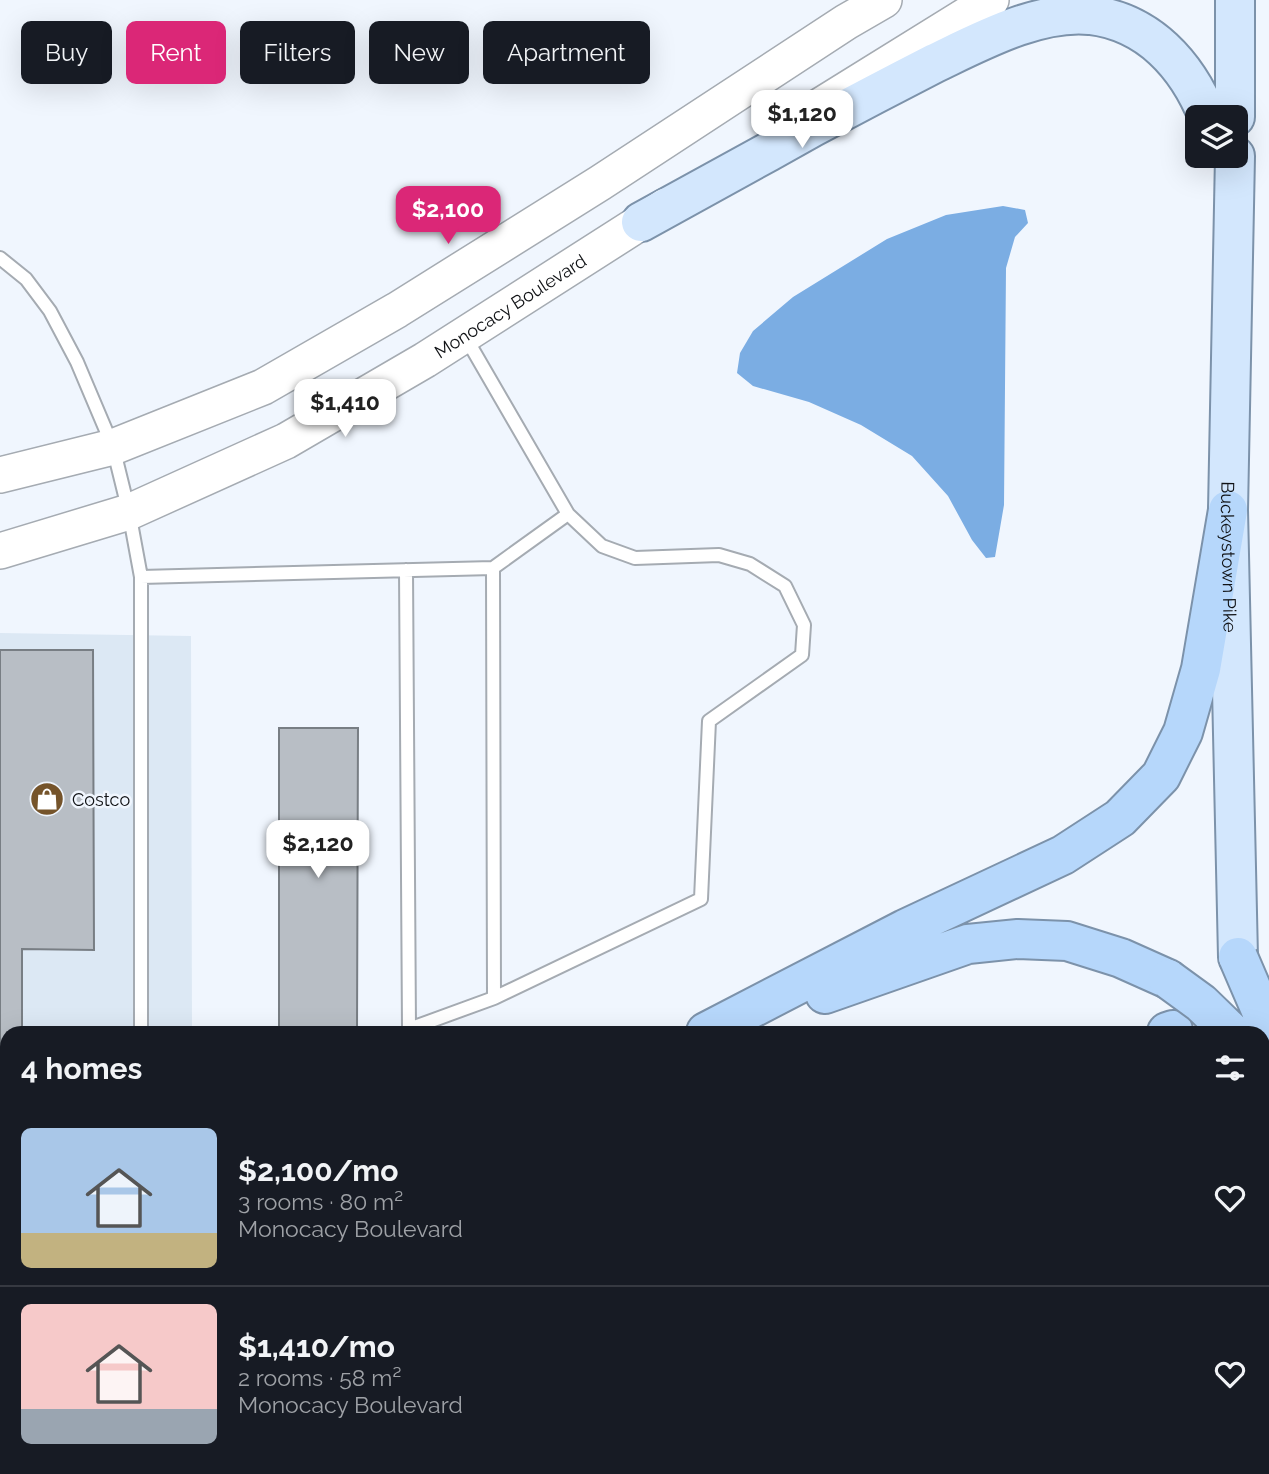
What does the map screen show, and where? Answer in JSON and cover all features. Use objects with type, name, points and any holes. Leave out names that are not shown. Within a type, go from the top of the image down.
[{"type":"highway","points":[[718,1026],[905,929],[1063,855],[1128,810],[1161,776],[1183,732],[1201,669],[1228,510]]},
{"type":"highway","points":[[735,1026],[968,944],[1018,939],[1067,941],[1121,958],[1168,979],[1201,1003],[1225,1026]]},
{"type":"highway","points":[[1238,957],[1267,1026]]},
{"type":"main road","points":[[0,475],[113,447],[263,387],[397,310],[884,0]]},
{"type":"main road","name":"Monocacy Boulevard","points":[[0,551],[129,512],[286,441],[464,335],[868,74],[990,0]]},
{"type":"main road","points":[[1234,0],[1235,105]]},
{"type":"main road","points":[[641,222],[881,90],[997,33],[1056,16],[1090,15],[1130,25],[1156,42],[1181,66],[1203,105]]},
{"type":"main road","name":"Buckeystown Pike","points":[[1231,168],[1228,510],[1238,957]]},
{"type":"lane","points":[[0,258],[26,279],[50,312],[77,362],[113,447],[141,577],[141,1026]]},
{"type":"lane","points":[[417,1026],[494,998],[701,899],[709,720],[802,655],[804,625],[785,586],[750,564],[719,555],[635,558],[602,546],[568,514],[464,335]]},
{"type":"lane","points":[[141,577],[493,568],[568,514]]},
{"type":"lane","points":[[493,568],[494,998]]},
{"type":"lane","points":[[405,570],[409,1026]]},
{"type":"shaded area","points":[[0,633],[191,636],[192,1026],[0,1026]]},
{"type":"water","points":[[1003,206],[1025,210],[1028,223],[1015,237],[1006,268],[1004,505],[995,557],[986,558],[972,540],[948,496],[912,456],[861,425],[809,402],[753,386],[737,373],[740,353],[753,331],[793,297],[887,239],[946,215]]},
{"type":"building","name":"Costco","points":[[0,650],[93,650],[94,950],[22,949],[22,1026],[0,1026]]},
{"type":"building","points":[[279,728],[358,728],[357,1026],[279,1026]]},
{"type":"place","name":"Costco","points":[[47,799]]}]
